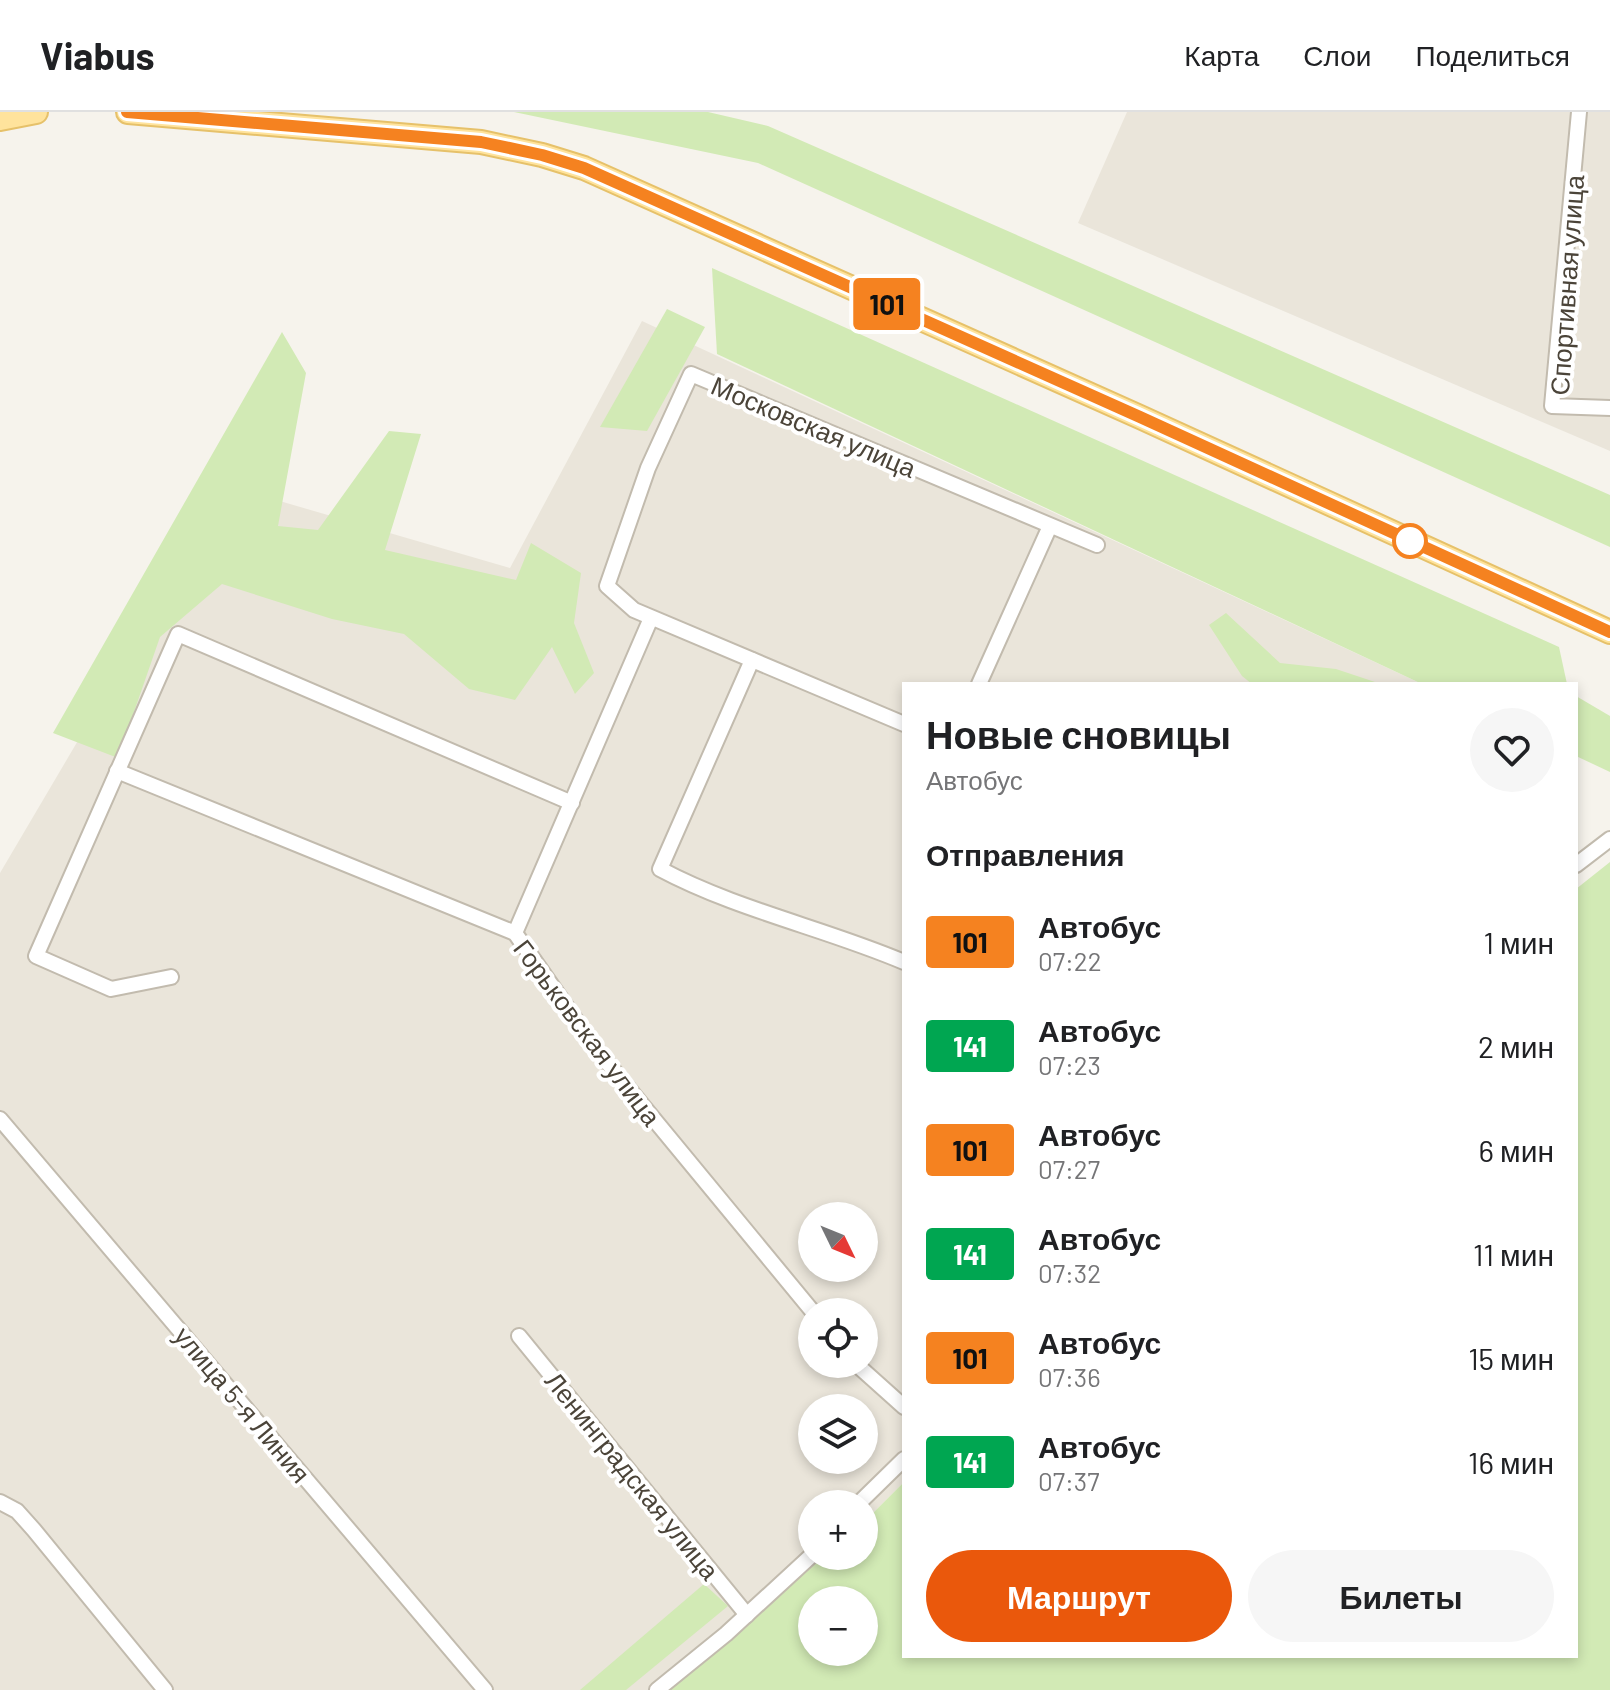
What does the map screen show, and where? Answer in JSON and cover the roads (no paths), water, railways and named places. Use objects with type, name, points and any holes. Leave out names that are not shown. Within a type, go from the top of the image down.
[{"type":"main road","points":[[0,119],[36,112]]},
{"type":"main road","points":[[128,112],[481,142],[584,168],[1610,632]]},
{"type":"street","name":"Спортивная улица","points":[[1579,112],[1552,406],[1610,408]]},
{"type":"street","name":"Московская улица","points":[[902,723],[651,618],[634,610],[607,586],[648,468],[691,374],[1097,545]]},
{"type":"street","points":[[980,682],[1050,526]]},
{"type":"street","points":[[515,933],[651,618]]},
{"type":"street","points":[[171,977],[111,989],[36,956],[178,634],[572,803]]},
{"type":"street","points":[[752,660],[660,869],[698,890],[860,943],[902,961]]},
{"type":"street","name":"Горьковская улица","points":[[117,771],[515,933],[596,1049],[801,1298]]},
{"type":"street","points":[[1578,863],[1610,839]]},
{"type":"street","name":"улица 5-я Линия","points":[[0,1119],[485,1690]]},
{"type":"street","name":"Ленинградская улица","points":[[519,1336],[747,1615]]},
{"type":"street","points":[[872,1378],[902,1405]]},
{"type":"street","points":[[872,1490],[902,1461]]},
{"type":"street","points":[[0,1502],[17,1511],[34,1530],[165,1690]]},
{"type":"street","points":[[657,1690],[798,1568]]}]
